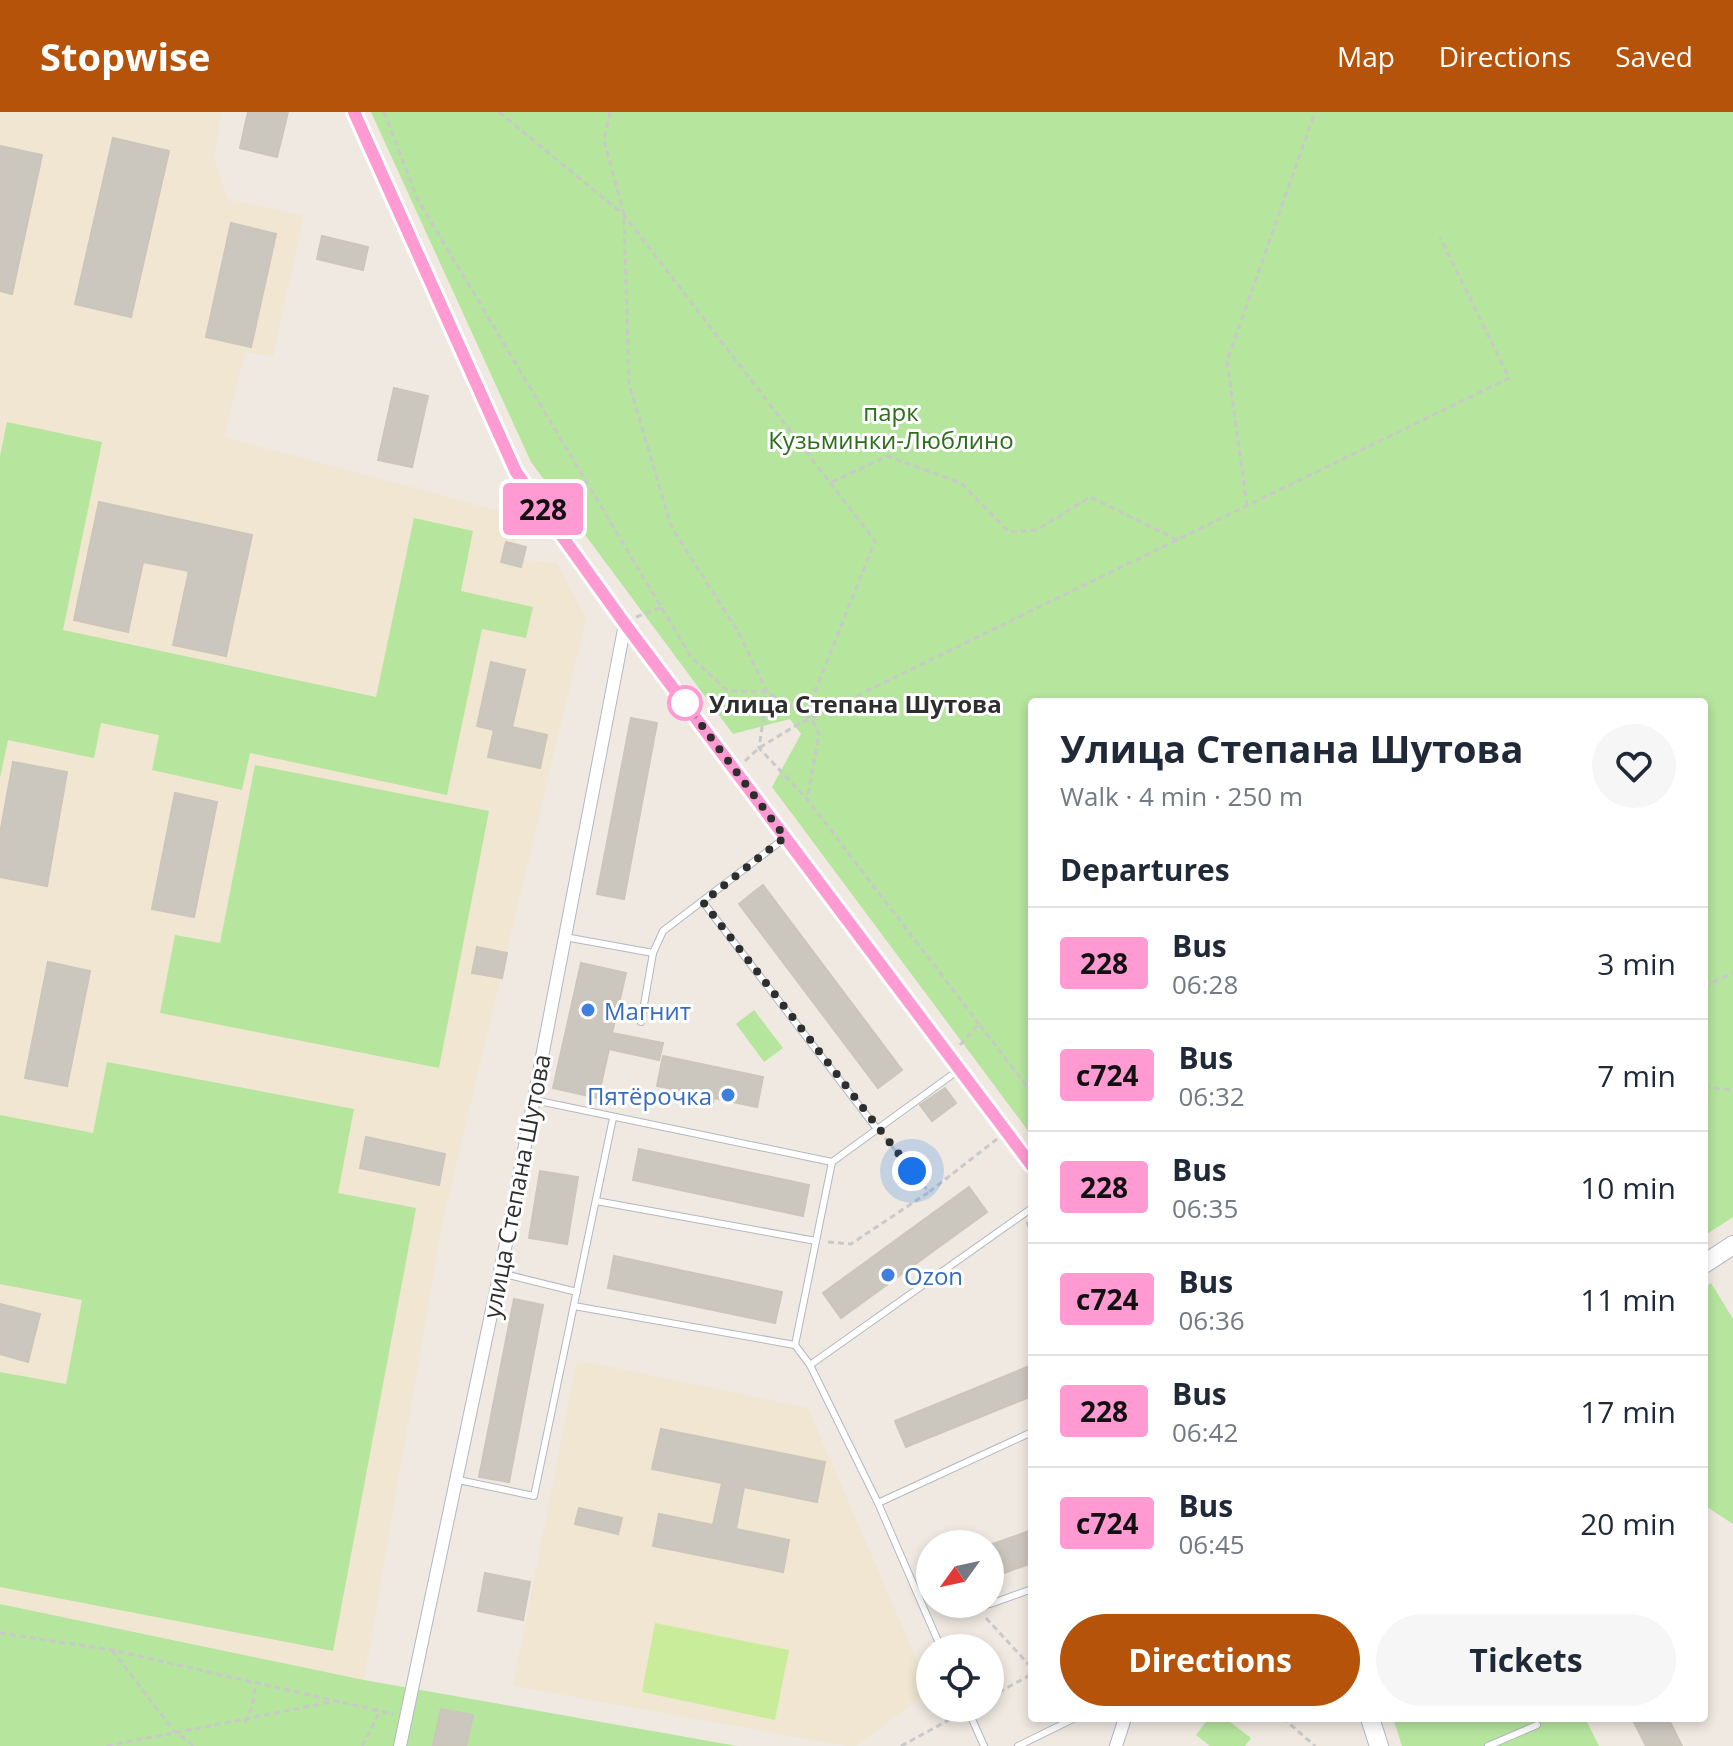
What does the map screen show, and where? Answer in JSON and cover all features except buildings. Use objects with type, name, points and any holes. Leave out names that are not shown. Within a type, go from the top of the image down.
[{"type":"street","points":[[354,112],[516,472],[625,624],[1028,1161]]},
{"type":"street","name":"улица Степана Шутова","points":[[400,1746],[500,1273],[625,624]]},
{"type":"street","points":[[1708,1261],[1733,1245]]},
{"type":"street","points":[[1116,1746],[1124,1722]]},
{"type":"street","points":[[1371,1722],[1379,1746]]},
{"type":"lane","points":[[641,1022],[653,953],[663,931],[785,837]]},
{"type":"lane","points":[[703,902],[877,1129]]},
{"type":"lane","points":[[565,937],[653,953]]},
{"type":"lane","points":[[795,1345],[832,1162],[960,1069]]},
{"type":"lane","points":[[534,1100],[832,1162]]},
{"type":"lane","points":[[454,1479],[534,1496],[613,1118]]},
{"type":"lane","points":[[596,1201],[816,1241]]},
{"type":"lane","points":[[810,1365],[1028,1211]]},
{"type":"lane","points":[[500,1273],[577,1292]]},
{"type":"lane","points":[[574,1306],[795,1345],[810,1365],[878,1503],[935,1634]]},
{"type":"lane","points":[[878,1503],[1028,1434]]},
{"type":"lane","points":[[1004,1599],[1028,1590]]},
{"type":"lane","points":[[974,1722],[984,1746]]},
{"type":"lane","points":[[1018,1746],[1067,1722]]},
{"type":"lane","points":[[1488,1746],[1537,1725]]},
{"type":"path","points":[[384,112],[418,200],[691,657],[728,691],[767,692],[812,719],[819,735],[807,799]]},
{"type":"path","points":[[499,112],[624,215],[875,541],[806,714]]},
{"type":"path","points":[[610,112],[604,140],[624,215],[629,384],[671,526],[740,635],[767,692],[759,748]]},
{"type":"path","points":[[1247,506],[1227,361],[1315,112]]},
{"type":"path","points":[[736,771],[759,748],[812,719],[1509,378],[1440,237]]},
{"type":"path","points":[[831,483],[887,456],[961,483],[1009,532],[1037,530],[1090,497],[1178,540]]},
{"type":"path","points":[[625,624],[662,607]]},
{"type":"path","points":[[759,748],[807,799],[1028,1088]]},
{"type":"path","points":[[1708,984],[1733,973]]},
{"type":"path","points":[[948,1053],[979,1024]]},
{"type":"path","points":[[1708,1087],[1733,1090]]},
{"type":"path","points":[[877,1129],[929,1192]]},
{"type":"path","points":[[816,1241],[851,1244],[929,1192],[1007,1132]]},
{"type":"path","points":[[986,1618],[1028,1664]]},
{"type":"path","points":[[0,1633],[112,1650],[405,1717]]},
{"type":"path","points":[[112,1650],[174,1731],[194,1746]]},
{"type":"path","points":[[1004,1689],[1028,1676]]},
{"type":"path","points":[[245,1722],[253,1705],[255,1683]]},
{"type":"path","points":[[107,1746],[174,1731],[245,1722],[335,1701]]},
{"type":"path","points":[[362,1746],[380,1711]]},
{"type":"path","points":[[901,1746],[944,1722]]},
{"type":"path","points":[[1288,1722],[1315,1746]]},
{"type":"shaded area","points":[[0,112],[221,112],[214,158],[228,199],[304,216],[273,356],[245,352],[224,437],[522,517],[511,559],[557,563],[586,619],[443,1220],[364,1680],[0,1604]]},
{"type":"shaded area","points":[[577,1360],[808,1408],[916,1659],[916,1701],[856,1746],[847,1746],[513,1686]]},
{"type":"green space","name":"парк Кузьминки-Люблино","points":[[371,112],[1733,112],[1733,1217],[1708,1233],[1708,698],[1028,698],[1028,1131],[772,787],[801,734],[790,719],[733,734],[531,462]]},
{"type":"green space","points":[[7,422],[102,442],[63,630],[376,697],[414,518],[473,531],[461,591],[533,607],[526,638],[482,629],[447,795],[250,753],[242,790],[152,770],[159,735],[101,723],[94,758],[8,740],[0,778],[0,456]]},
{"type":"green space","points":[[255,765],[489,811],[439,1068],[160,1013],[175,935],[220,943]]},
{"type":"green space","points":[[754,1010],[783,1048],[764,1062],[736,1024]]},
{"type":"green space","points":[[107,1062],[354,1109],[338,1193],[416,1208],[333,1651],[0,1587],[0,1372],[66,1384],[82,1300],[0,1284],[0,1115],[93,1133]]},
{"type":"green space","points":[[1711,1283],[1733,1319],[1733,1524],[1708,1508],[1708,1285]]},
{"type":"green space","points":[[0,1604],[364,1680],[737,1746],[0,1746]]},
{"type":"green space","points":[[655,1623],[789,1650],[775,1720],[642,1692]]},
{"type":"green space","points":[[1206,1722],[1230,1722],[1251,1738],[1245,1746],[1210,1746],[1196,1735]]},
{"type":"green space","points":[[1394,1722],[1587,1722],[1599,1746],[1402,1746]]},
{"type":"bus line","name":"228","points":[[354,112],[516,472],[625,624],[1028,1161]]},
{"type":"place","name":"Улица Степана Шутова","points":[[685,703]]},
{"type":"place","name":"Магнит","points":[[588,1010]]},
{"type":"place","name":"Пятёрочка","points":[[728,1095]]},
{"type":"place","name":"Ozon","points":[[888,1275]]},
{"type":"route","points":[[685,703],[785,837],[703,902],[912,1171]]}]
